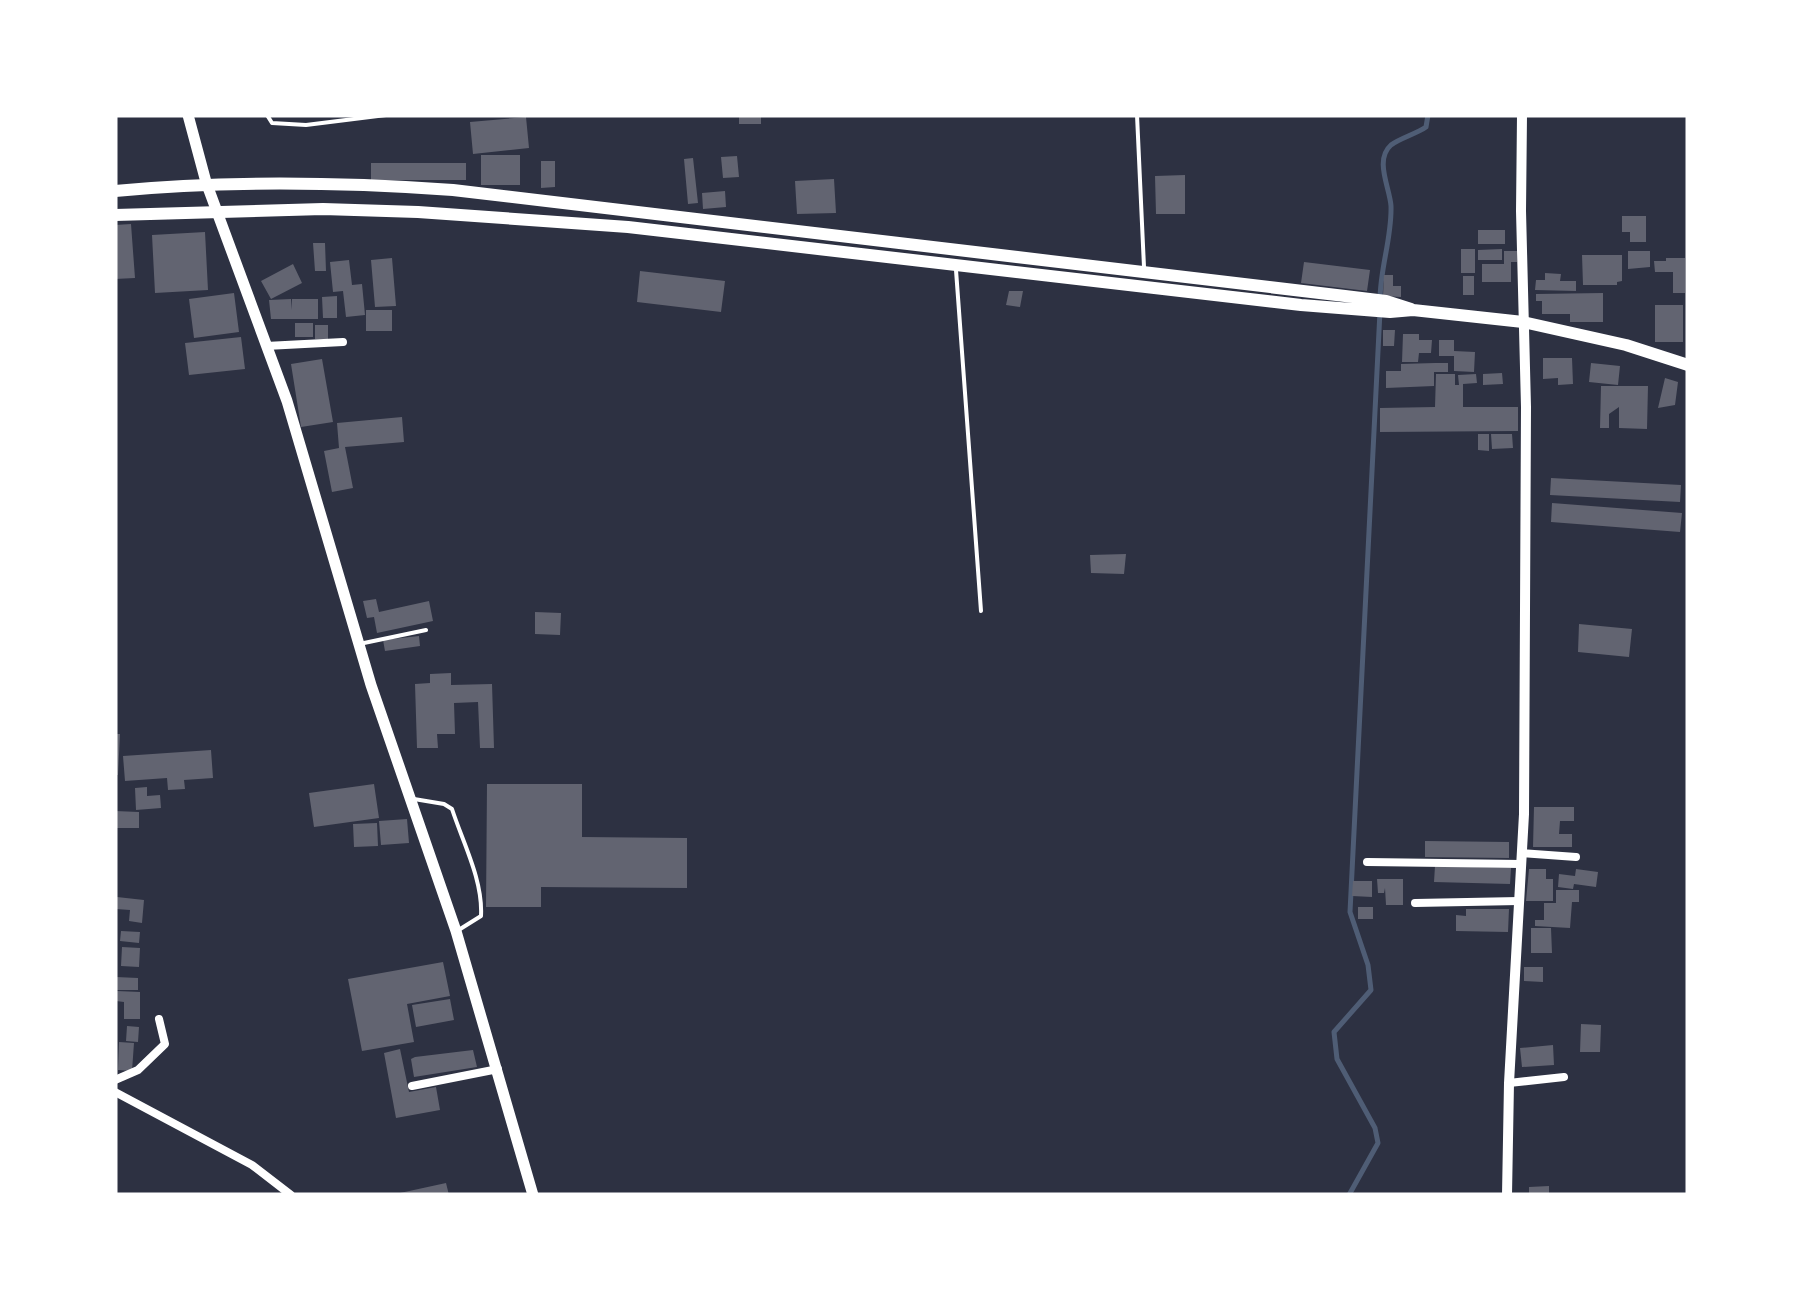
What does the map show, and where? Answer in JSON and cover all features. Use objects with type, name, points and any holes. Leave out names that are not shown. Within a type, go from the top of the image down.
[{"type":"main road","points":[[188,115],[206,182],[287,401],[359,644],[456,932],[533,1195]]},
{"type":"main road","points":[[115,191],[206,182],[352,183],[453,190],[1145,280]]},
{"type":"main road","points":[[115,215],[418,212],[609,226],[956,265],[1386,301],[1413,310],[1523,322],[1626,345],[1688,365]]},
{"type":"street","points":[[1507,1195],[1522,858],[1526,407],[1522,115]]},
{"type":"street","points":[[266,346],[343,342]]},
{"type":"street","points":[[1367,862],[1576,857]]},
{"type":"street","points":[[1414,903],[1519,902]]},
{"type":"street","points":[[115,1080],[138,1070],[165,1044],[159,1019]]},
{"type":"street","points":[[412,1086],[498,1069]]},
{"type":"street","points":[[1509,1083],[1564,1077]]},
{"type":"street","points":[[115,1092],[252,1165],[291,1195]]},
{"type":"lane","points":[[267,115],[272,123],[306,125],[386,115]]},
{"type":"lane","points":[[1137,115],[1145,280]]},
{"type":"lane","points":[[956,265],[980,611]]},
{"type":"lane","points":[[359,644],[426,630]]},
{"type":"lane","points":[[409,798],[444,804],[452,810],[475,875],[480,916],[456,932]]},
{"type":"building","points":[[739,115],[761,115],[761,124],[739,124]]},
{"type":"building","points":[[526,117],[529,148],[473,154],[470,122]]},
{"type":"building","points":[[481,155],[520,155],[520,185],[481,185]]},
{"type":"building","points":[[737,156],[739,177],[723,178],[721,157]]},
{"type":"building","points":[[693,158],[698,203],[688,204],[684,159]]},
{"type":"building","points":[[541,161],[555,161],[555,187],[541,188]]},
{"type":"building","points":[[371,163],[466,163],[466,180],[371,180]]},
{"type":"building","points":[[1185,175],[1185,214],[1156,214],[1155,176]]},
{"type":"building","points":[[834,179],[836,213],[797,214],[795,181]]},
{"type":"building","points":[[725,191],[726,207],[703,209],[702,193]]},
{"type":"building","points":[[1622,216],[1646,216],[1646,242],[1630,242],[1630,232],[1622,232]]},
{"type":"building","points":[[131,224],[135,278],[115,279],[115,225]]},
{"type":"building","points":[[1478,230],[1505,230],[1505,244],[1478,244]]},
{"type":"building","points":[[205,232],[208,290],[155,293],[152,235]]},
{"type":"building","points":[[313,243],[325,243],[326,271],[315,271]]},
{"type":"building","points":[[1461,249],[1475,249],[1475,273],[1461,273]]},
{"type":"building","points":[[1502,249],[1502,260],[1478,260],[1478,250]]},
{"type":"building","points":[[1504,251],[1517,251],[1517,262],[1511,262],[1511,282],[1482,282],[1482,264],[1504,264]]},
{"type":"building","points":[[1628,251],[1650,251],[1650,267],[1628,269]]},
{"type":"building","points":[[1582,255],[1622,255],[1622,281],[1617,285],[1583,285]]},
{"type":"building","points":[[392,258],[396,306],[375,307],[371,260]]},
{"type":"building","points":[[1685,258],[1685,293],[1673,293],[1673,272],[1655,272],[1654,261]]},
{"type":"building","points":[[349,260],[352,285],[362,284],[365,315],[346,317],[343,291],[333,292],[330,262]]},
{"type":"building","points":[[1304,262],[1370,270],[1367,291],[1301,283]]},
{"type":"building","points":[[293,264],[302,283],[271,299],[261,281]]},
{"type":"building","points":[[640,271],[725,281],[721,312],[637,302]]},
{"type":"building","points":[[1545,273],[1561,274],[1560,281],[1576,281],[1576,291],[1535,290],[1536,280],[1545,280]]},
{"type":"building","points":[[1384,275],[1393,275],[1393,286],[1401,286],[1401,297],[1383,296]]},
{"type":"building","points":[[1463,276],[1474,276],[1474,295],[1463,295]]},
{"type":"building","points":[[1009,291],[1023,291],[1020,307],[1006,305]]},
{"type":"building","points":[[234,293],[239,332],[194,338],[189,299]]},
{"type":"building","points":[[1603,293],[1603,322],[1570,322],[1570,314],[1542,314],[1542,301],[1536,301],[1536,294]]},
{"type":"building","points":[[337,296],[337,318],[323,318],[322,297]]},
{"type":"building","points":[[291,299],[292,310],[292,299],[318,299],[318,319],[271,319],[269,300]]},
{"type":"building","points":[[1655,305],[1683,305],[1683,342],[1655,342]]},
{"type":"building","points":[[366,310],[392,310],[392,331],[366,331]]},
{"type":"building","points":[[295,323],[313,323],[313,337],[295,337]]},
{"type":"building","points":[[315,325],[328,325],[328,339],[315,339]]},
{"type":"building","points":[[1383,330],[1395,330],[1394,346],[1383,346]]},
{"type":"building","points":[[1403,334],[1419,334],[1419,340],[1432,340],[1431,353],[1419,353],[1418,362],[1402,362]]},
{"type":"building","points":[[241,337],[245,369],[189,375],[185,343]]},
{"type":"building","points":[[1439,340],[1454,340],[1454,351],[1475,352],[1474,372],[1454,371],[1454,356],[1439,356]]},
{"type":"building","points":[[1543,358],[1572,358],[1573,384],[1558,385],[1558,378],[1543,379]]},
{"type":"building","points":[[322,359],[333,422],[301,427],[291,364]]},
{"type":"building","points":[[1448,363],[1448,372],[1434,372],[1434,386],[1386,388],[1386,371],[1401,371],[1401,364]]},
{"type":"building","points":[[1591,363],[1620,366],[1618,385],[1589,382]]},
{"type":"building","points":[[1502,373],[1503,384],[1483,385],[1483,374]]},
{"type":"building","points":[[1436,374],[1455,374],[1455,385],[1459,385],[1458,375],[1476,374],[1477,383],[1463,384],[1463,407],[1518,407],[1518,431],[1380,432],[1380,408],[1435,407]]},
{"type":"building","points":[[1665,378],[1678,382],[1675,405],[1658,408]]},
{"type":"building","points":[[1601,386],[1648,386],[1647,429],[1619,428],[1619,407],[1609,414],[1609,428],[1600,428]]},
{"type":"building","points":[[402,417],[404,442],[345,447],[353,488],[332,492],[324,451],[339,448],[337,423]]},
{"type":"building","points":[[1478,434],[1489,434],[1489,451],[1478,450]]},
{"type":"building","points":[[1491,434],[1512,434],[1513,448],[1492,449]]},
{"type":"building","points":[[1551,478],[1681,485],[1680,502],[1550,495]]},
{"type":"building","points":[[1552,503],[1682,513],[1680,532],[1551,522]]},
{"type":"building","points":[[1126,554],[1124,574],[1091,573],[1090,555]]},
{"type":"building","points":[[376,599],[379,612],[429,601],[433,621],[377,633],[374,617],[367,618],[363,601]]},
{"type":"building","points":[[535,612],[561,613],[560,635],[535,634]]},
{"type":"building","points":[[1579,624],[1632,629],[1629,657],[1578,652]]},
{"type":"building","points":[[419,636],[420,646],[385,651],[383,640]]},
{"type":"building","points":[[451,673],[451,685],[492,684],[494,748],[480,748],[478,702],[454,703],[455,734],[437,734],[438,748],[417,748],[415,684],[430,683],[430,674]]},
{"type":"building","points":[[115,734],[120,734],[118,775],[115,775]]},
{"type":"building","points":[[211,750],[213,778],[184,780],[185,789],[168,790],[167,778],[125,781],[123,756]]},
{"type":"building","points":[[374,784],[379,818],[314,827],[309,793]]},
{"type":"building","points":[[487,784],[582,784],[582,837],[687,838],[687,888],[541,887],[541,907],[486,907]]},
{"type":"building","points":[[147,787],[147,796],[160,795],[161,808],[136,810],[135,788]]},
{"type":"building","points":[[1534,807],[1574,807],[1574,821],[1560,821],[1559,834],[1572,834],[1572,847],[1533,847]]},
{"type":"building","points":[[115,811],[139,812],[139,828],[115,828]]},
{"type":"building","points":[[407,819],[409,843],[381,845],[379,821]]},
{"type":"building","points":[[377,823],[378,846],[354,847],[353,824]]},
{"type":"building","points":[[1425,841],[1509,842],[1509,858],[1425,857]]},
{"type":"building","points":[[1435,866],[1511,868],[1510,884],[1434,882]]},
{"type":"building","points":[[1529,869],[1546,869],[1546,879],[1553,879],[1553,901],[1526,901]]},
{"type":"building","points":[[1576,869],[1598,872],[1596,887],[1558,887],[1559,874],[1575,876]]},
{"type":"building","points":[[1377,879],[1403,879],[1403,905],[1386,905],[1385,888],[1384,893],[1378,893]]},
{"type":"building","points":[[1353,881],[1372,881],[1372,897],[1352,896]]},
{"type":"building","points":[[1556,890],[1579,890],[1579,902],[1572,902],[1570,928],[1535,926],[1535,920],[1544,920],[1544,903],[1556,903]]},
{"type":"building","points":[[117,897],[144,900],[142,923],[129,921],[130,910],[116,909]]},
{"type":"building","points":[[1358,907],[1373,907],[1373,919],[1358,919]]},
{"type":"building","points":[[1466,909],[1509,909],[1508,932],[1456,931],[1456,915],[1466,916]]},
{"type":"building","points":[[1531,928],[1551,928],[1552,953],[1531,953]]},
{"type":"building","points":[[121,931],[140,932],[139,943],[120,941]]},
{"type":"building","points":[[122,947],[140,948],[139,967],[121,966]]},
{"type":"building","points":[[443,962],[450,996],[407,1004],[414,1042],[362,1051],[348,979]]},
{"type":"building","points":[[1524,967],[1543,967],[1543,982],[1524,981]]},
{"type":"building","points":[[116,977],[138,978],[138,990],[116,990]]},
{"type":"building","points":[[117,991],[140,992],[140,1019],[124,1019],[124,1002],[116,1001]]},
{"type":"building","points":[[450,999],[454,1020],[416,1027],[412,1005]]},
{"type":"building","points":[[1581,1024],[1601,1025],[1600,1052],[1580,1052]]},
{"type":"building","points":[[127,1026],[139,1027],[138,1042],[126,1041]]},
{"type":"building","points":[[119,1042],[134,1043],[132,1071],[118,1070]]},
{"type":"building","points":[[1553,1045],[1554,1065],[1522,1067],[1520,1048]]},
{"type":"building","points":[[400,1049],[409,1092],[436,1087],[440,1110],[396,1118],[384,1053]]},
{"type":"building","points":[[473,1050],[477,1067],[414,1077],[411,1059],[415,1057]]},
{"type":"building","points":[[446,1183],[449,1195],[400,1195],[400,1193]]},
{"type":"building","points":[[1549,1186],[1549,1195],[1529,1195],[1529,1187]]},
{"type":"waterway","points":[[1380,300],[1391,218],[1384,158],[1391,145],[1426,127],[1428,115]]},
{"type":"waterway","points":[[1349,1195],[1378,1143],[1375,1128],[1337,1059],[1334,1032],[1371,990],[1368,965],[1350,912],[1380,311]]}]
